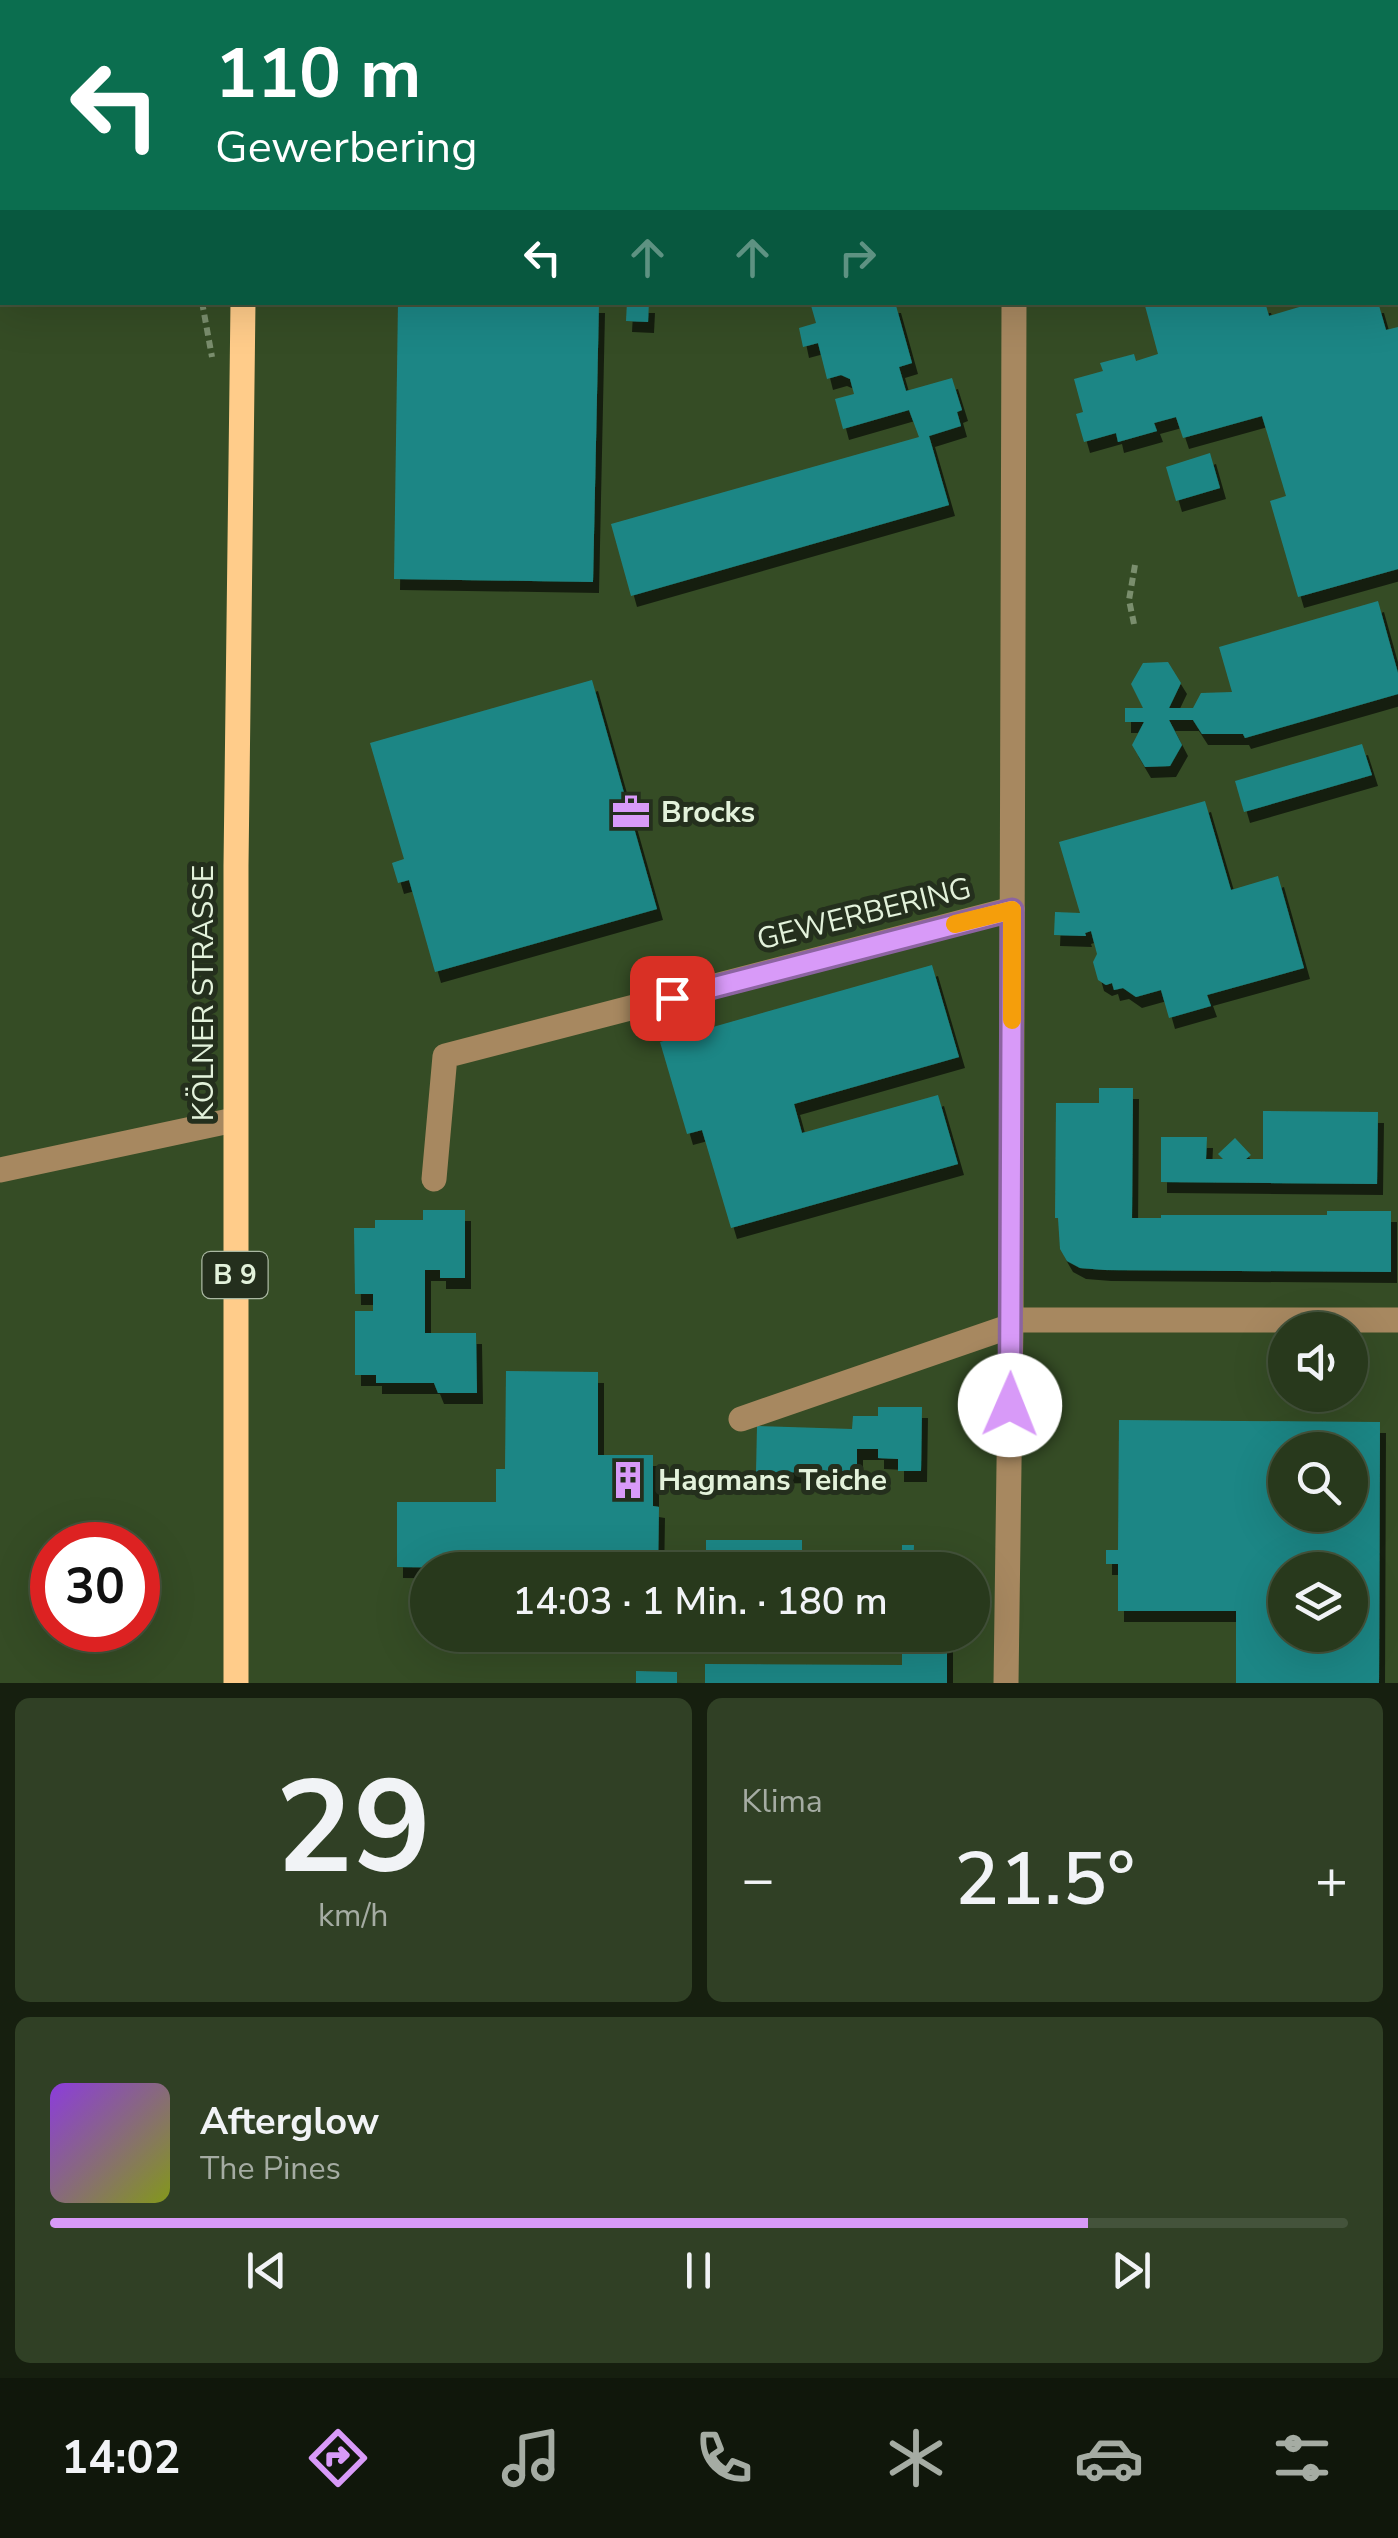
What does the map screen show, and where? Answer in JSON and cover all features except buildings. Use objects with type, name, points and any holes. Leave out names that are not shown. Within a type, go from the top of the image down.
[{"type":"main road","name":"KÖLNER STRASSE","points":[[236,1683],[234,1120],[243,305]]},
{"type":"street","name":"GEWERBERING","points":[[1006,1683],[1014,305]]},
{"type":"street","name":"GEWERBERING","points":[[434,1179],[445,1056],[1012,910]]},
{"type":"street","points":[[0,1170],[234,1120]]},
{"type":"street","points":[[741,1419],[1011,1323],[1398,1320]]},
{"type":"path","points":[[1134,624],[1129,600],[1135,565]]},
{"type":"slow traffic","points":[[955,924],[1012,910],[1012,1020]]},
{"type":"place","name":"Brocks","points":[[631,812]]},
{"type":"place","name":"Hagmans Teiche","points":[[628,1480]]},
{"type":"route","points":[[672,998],[1012,910],[1010,1405]]}]
